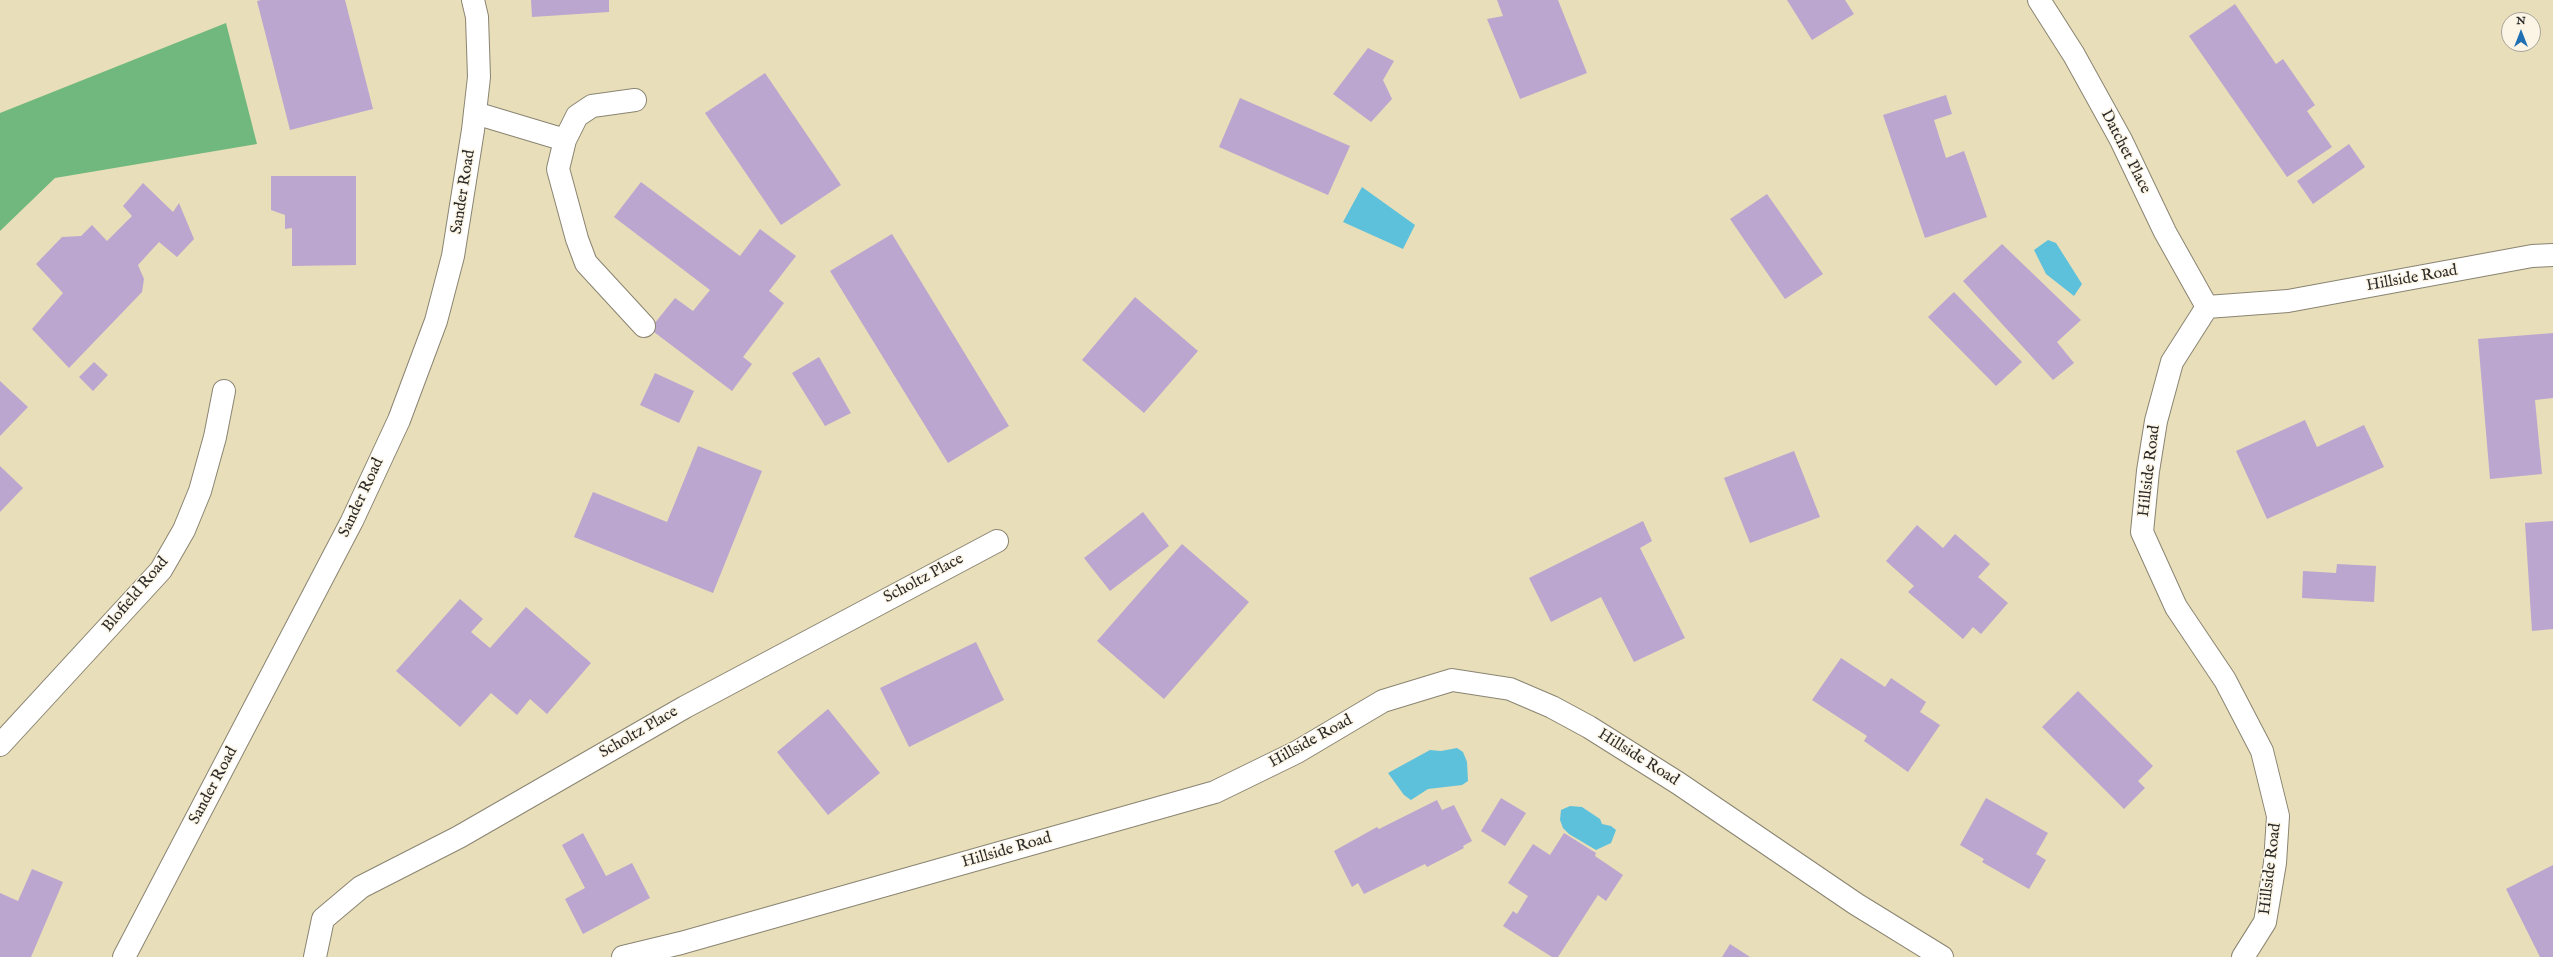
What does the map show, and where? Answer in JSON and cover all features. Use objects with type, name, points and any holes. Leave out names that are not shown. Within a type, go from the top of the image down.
[{"type":"street","name":"Sander Road","points":[[124,957],[352,521],[400,420],[436,321],[453,256],[475,113],[479,77],[477,17],[474,0]]},
{"type":"street","name":"Datchet Place","points":[[2039,0],[2074,55],[2121,140],[2165,232],[2208,307]]},
{"type":"street","points":[[635,100],[592,106],[577,116],[565,140],[558,169],[577,239],[586,263],[644,326]]},
{"type":"street","points":[[475,113],[565,140]]},
{"type":"street","name":"Hillside Road","points":[[2243,957],[2265,922],[2275,863],[2278,816],[2262,751],[2225,680],[2176,607],[2142,532],[2148,471],[2156,421],[2172,362],[2208,307],[2288,301],[2532,256],[2553,255]]},
{"type":"street","name":"Blofield Road","points":[[0,744],[161,570],[184,530],[200,491],[216,437],[224,391]]},
{"type":"street","name":"Scholtz Place","points":[[315,957],[324,919],[361,886],[459,837],[685,707],[997,541]]},
{"type":"street","name":"Hillside Road","points":[[623,957],[689,941],[1214,792],[1296,752],[1383,701],[1452,680],[1510,689],[1552,707],[1588,727],[1678,783],[1856,904],[1942,957]]},
{"type":"green space","points":[[226,23],[257,144],[55,178],[0,231],[0,113]]},
{"type":"water","points":[[1362,187],[1415,225],[1403,249],[1343,222]]},
{"type":"water","points":[[2048,240],[2056,243],[2082,284],[2074,296],[2046,274],[2034,250]]},
{"type":"water","points":[[1457,748],[1463,752],[1467,762],[1468,781],[1462,785],[1428,789],[1411,800],[1404,795],[1388,773],[1430,750],[1441,751]]},
{"type":"water","points":[[1570,806],[1582,807],[1600,819],[1602,824],[1611,826],[1616,830],[1611,843],[1596,850],[1569,834],[1563,828],[1560,820],[1561,810]]},
{"type":"building","points":[[345,0],[373,109],[290,130],[257,1]]},
{"type":"building","points":[[531,0],[609,0],[609,12],[532,17]]},
{"type":"building","points":[[1497,0],[1558,0],[1587,73],[1520,99],[1487,19],[1503,16]]},
{"type":"building","points":[[1787,0],[1845,0],[1854,14],[1812,40]]},
{"type":"building","points":[[2235,4],[2276,64],[2283,59],[2315,105],[2307,111],[2332,147],[2287,177],[2189,36]]},
{"type":"building","points":[[1368,48],[1394,61],[1383,80],[1392,99],[1371,122],[1333,94]]},
{"type":"building","points":[[765,73],[841,185],[781,225],[705,113]]},
{"type":"building","points":[[1946,95],[1952,114],[1934,120],[1946,158],[1964,151],[1987,217],[1925,238],[1883,115]]},
{"type":"building","points":[[1240,98],[1350,146],[1328,195],[1219,147]]},
{"type":"building","points":[[2349,144],[2365,167],[2313,204],[2297,181]]},
{"type":"building","points":[[271,176],[356,176],[356,265],[292,266],[292,228],[285,229],[285,215],[271,210]]},
{"type":"building","points":[[641,182],[740,256],[760,229],[796,256],[769,291],[784,303],[743,357],[752,364],[732,391],[650,329],[675,298],[693,311],[710,290],[614,217]]},
{"type":"building","points":[[143,183],[173,212],[179,203],[194,239],[177,257],[159,242],[138,265],[144,279],[142,292],[69,368],[32,329],[63,293],[36,264],[62,237],[81,236],[92,225],[107,241],[132,216],[123,206]]},
{"type":"building","points":[[1767,194],[1823,274],[1785,299],[1730,219]]},
{"type":"building","points":[[892,234],[1009,426],[948,463],[830,271]]},
{"type":"building","points":[[2002,244],[2081,320],[2057,342],[2074,363],[2053,380],[1963,281]]},
{"type":"building","points":[[1954,292],[2022,362],[1996,386],[1928,317]]},
{"type":"building","points":[[1135,297],[1198,351],[1144,413],[1082,360]]},
{"type":"building","points":[[2553,333],[2553,398],[2535,400],[2542,474],[2490,479],[2478,339]]},
{"type":"building","points":[[819,357],[851,413],[825,426],[792,373]]},
{"type":"building","points":[[94,362],[108,375],[93,391],[79,377]]},
{"type":"building","points":[[655,373],[694,391],[679,423],[640,405]]},
{"type":"building","points":[[0,381],[28,407],[0,436]]},
{"type":"building","points":[[2305,420],[2317,447],[2364,425],[2384,467],[2267,519],[2236,451]]},
{"type":"building","points":[[698,446],[762,471],[713,593],[574,537],[593,492],[667,522]]},
{"type":"building","points":[[1794,451],[1820,517],[1750,543],[1724,478]]},
{"type":"building","points":[[0,466],[23,488],[0,512]]},
{"type":"building","points":[[1143,512],[1169,546],[1110,591],[1084,558]]},
{"type":"building","points":[[1643,521],[1652,541],[1640,548],[1685,638],[1634,662],[1601,597],[1551,622],[1529,578]]},
{"type":"building","points":[[2553,521],[2553,629],[2532,631],[2525,523]]},
{"type":"building","points":[[1917,525],[1943,548],[1955,534],[1990,564],[1978,577],[2008,603],[1981,634],[1973,627],[1963,639],[1908,592],[1914,586],[1886,561]]},
{"type":"building","points":[[1182,544],[1249,602],[1164,699],[1097,641]]},
{"type":"building","points":[[2337,564],[2376,566],[2374,602],[2302,598],[2303,571],[2336,573]]},
{"type":"building","points":[[460,599],[483,619],[471,632],[490,648],[526,607],[591,663],[547,714],[530,699],[517,715],[491,693],[460,727],[396,671]]},
{"type":"building","points":[[976,642],[1004,700],[909,747],[880,688]]},
{"type":"building","points":[[1841,658],[1885,687],[1891,678],[1926,702],[1920,712],[1940,725],[1908,772],[1864,741],[1867,736],[1812,700]]},
{"type":"building","points":[[2078,691],[2153,766],[2138,781],[2145,788],[2124,809],[2042,727]]},
{"type":"building","points":[[828,709],[880,773],[828,815],[777,752]]},
{"type":"building","points":[[1501,798],[1526,813],[1505,846],[1481,831]]},
{"type":"building","points":[[1986,798],[2048,833],[2036,854],[2046,860],[2029,889],[1982,862],[1984,859],[1960,845]]},
{"type":"building","points":[[1437,800],[1442,810],[1454,805],[1472,841],[1463,846],[1464,848],[1427,867],[1425,864],[1364,894],[1358,883],[1352,887],[1334,851],[1377,827],[1379,829]]},
{"type":"building","points":[[583,833],[606,876],[632,863],[650,898],[583,934],[565,899],[585,888],[562,845]]},
{"type":"building","points":[[1564,833],[1596,853],[1595,856],[1623,875],[1606,901],[1598,895],[1558,957],[1552,957],[1503,926],[1513,911],[1517,914],[1528,896],[1508,883],[1533,844],[1550,855]]},
{"type":"building","points":[[2553,865],[2553,957],[2540,957],[2506,889]]},
{"type":"building","points":[[32,869],[63,882],[31,957],[0,957],[0,893],[18,901]]},
{"type":"building","points":[[1730,944],[1750,957],[1722,957]]}]
